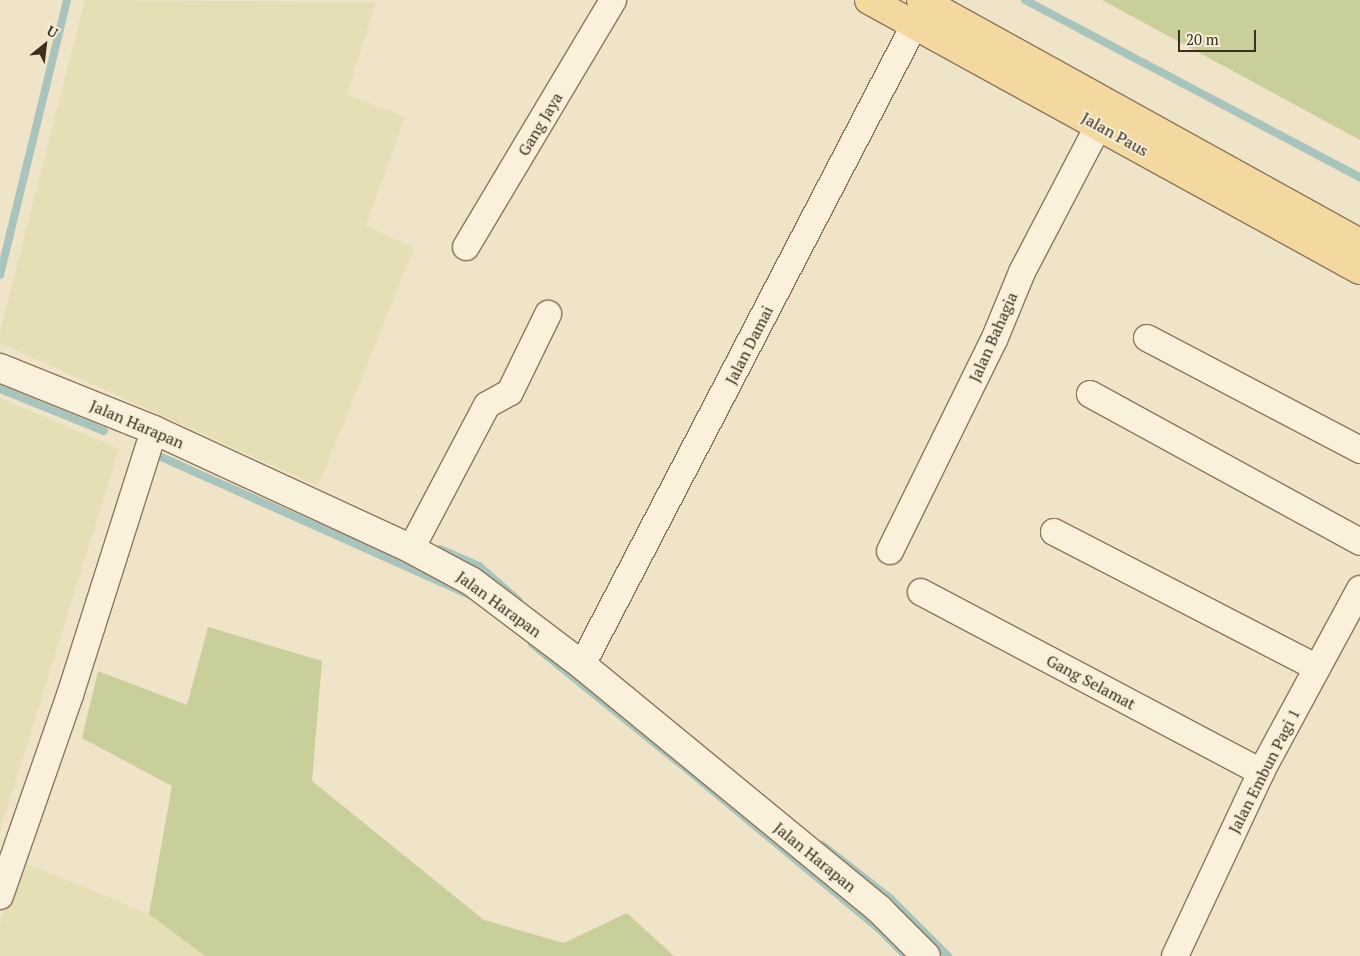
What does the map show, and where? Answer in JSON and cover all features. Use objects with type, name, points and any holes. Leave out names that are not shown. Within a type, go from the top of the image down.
[{"type":"main road","name":"Jalan Paus","points":[[869,0],[918,12],[1360,243]]},
{"type":"main road","name":"Jalan Paus","points":[[918,12],[1099,125],[1360,270]]},
{"type":"street","name":"Gang Jaya","points":[[466,248],[613,0]]},
{"type":"street","name":"Jalan Damai","points":[[586,659],[918,12]]},
{"type":"street","name":"Jalan Bahagia","points":[[890,551],[994,340],[1022,272],[1099,125]]},
{"type":"street","points":[[414,542],[487,405],[510,392],[548,314]]},
{"type":"street","points":[[1147,338],[1360,450]]},
{"type":"street","name":"Jalan Harapan","points":[[0,368],[414,542],[586,659],[879,909],[926,956]]},
{"type":"street","points":[[1090,394],[1360,542]]},
{"type":"street","points":[[0,896],[70,695],[153,432]]},
{"type":"street","points":[[1054,532],[1317,668]]},
{"type":"street","name":"Jalan Embun Pagi 1","points":[[1175,956],[1261,772],[1360,589]]},
{"type":"street","name":"Gang Selamat","points":[[921,592],[1261,772]]},
{"type":"shaded area","points":[[85,0],[376,2],[347,94],[405,117],[366,225],[414,248],[318,486],[0,343],[0,332]]},
{"type":"shaded area","points":[[0,398],[119,449],[0,831]]},
{"type":"shaded area","points":[[18,860],[149,914],[205,956],[0,956],[0,926]]},
{"type":"green space","points":[[1102,0],[1360,0],[1360,140]]},
{"type":"green space","points":[[208,627],[322,661],[312,781],[484,920],[564,943],[627,913],[674,956],[205,956],[149,914],[172,786],[82,738],[98,671],[187,705]]},
{"type":"waterway","points":[[0,275],[67,0]]},
{"type":"waterway","points":[[1025,0],[1360,177]]},
{"type":"waterway","points":[[0,389],[104,431]]},
{"type":"waterway","points":[[159,456],[470,595]]},
{"type":"waterway","points":[[440,549],[479,566],[519,601]]},
{"type":"waterway","points":[[532,644],[677,761],[877,927],[906,956]]},
{"type":"waterway","points":[[822,845],[891,899],[948,956]]}]
